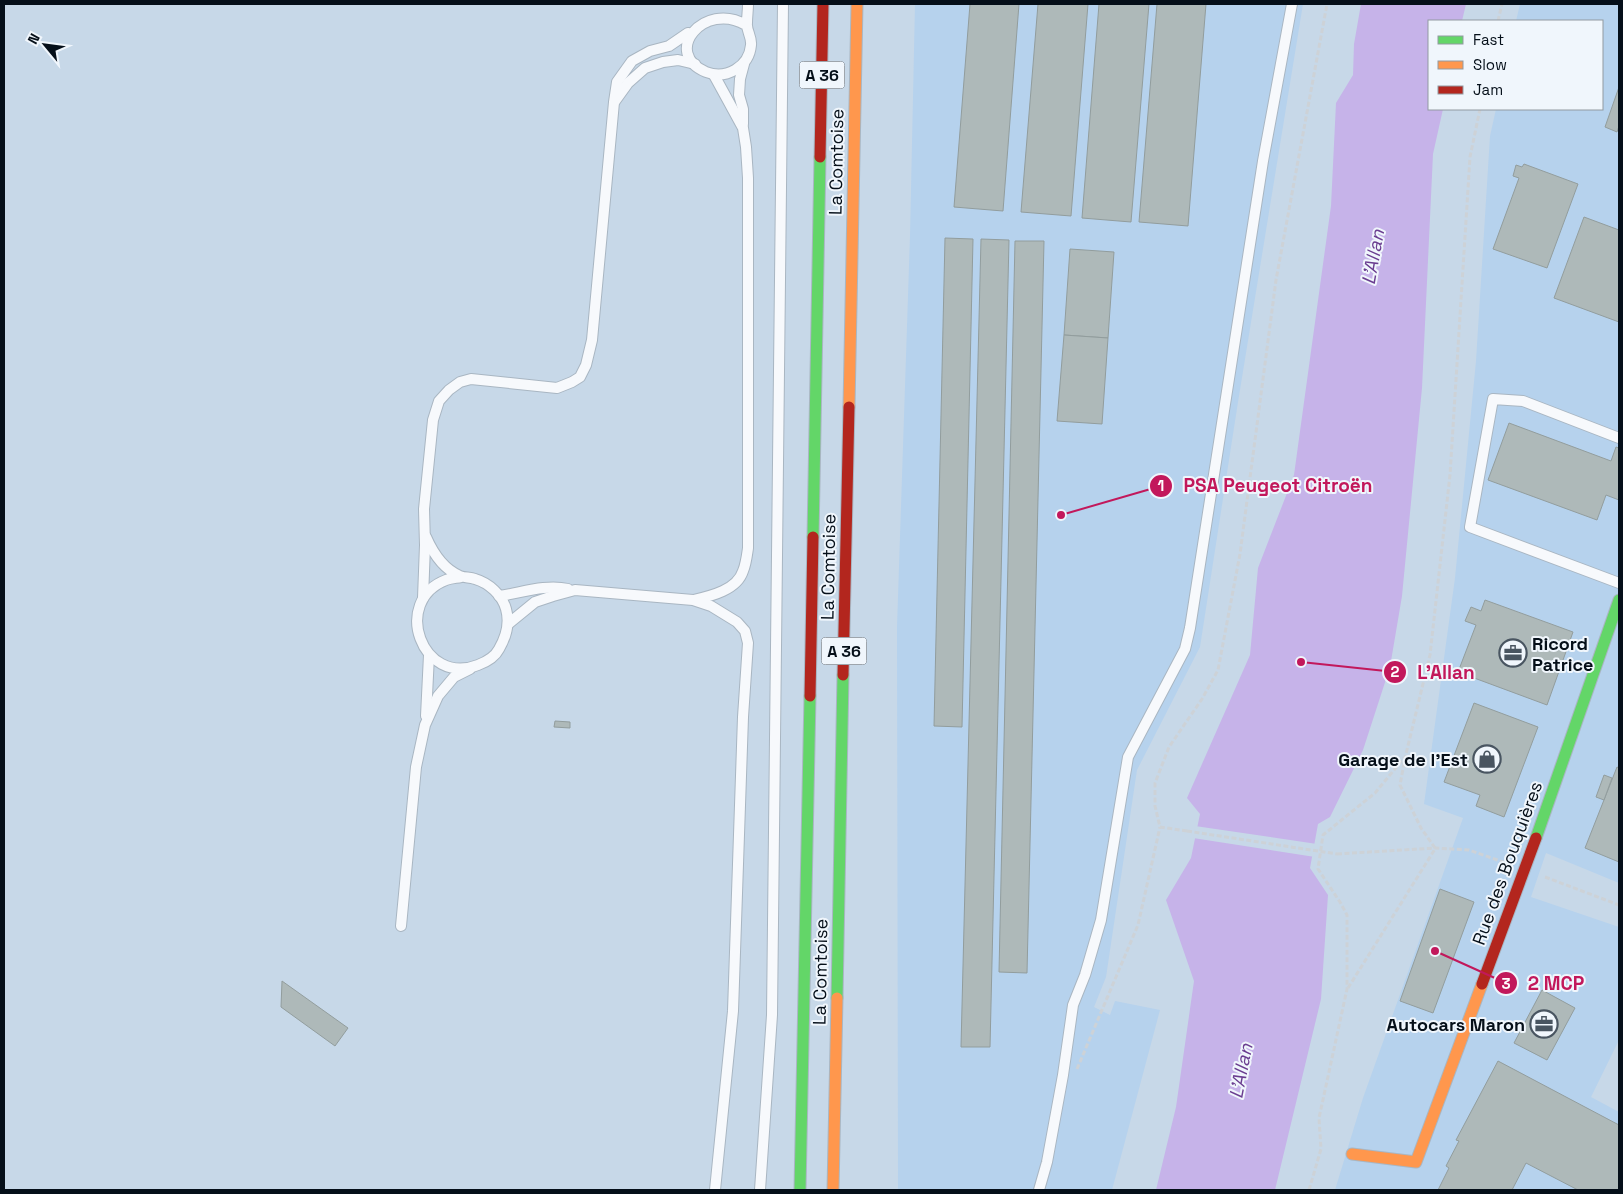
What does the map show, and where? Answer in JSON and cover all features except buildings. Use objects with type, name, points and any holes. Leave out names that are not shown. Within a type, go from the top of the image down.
[{"type":"main road","points":[[817,4],[820,147]]},
{"type":"main road","name":"La Comtoise","points":[[800,1190],[823,4]]},
{"type":"main road","name":"La Comtoise","points":[[833,1190],[857,4]]},
{"type":"main road","points":[[855,73],[862,4]]},
{"type":"main road","name":"Rue des Bouquières","points":[[1352,1154],[1416,1162],[1525,870],[1619,600]]},
{"type":"lane","points":[[746,25],[748,4]]},
{"type":"lane","points":[[760,1190],[772,1015],[783,4]]},
{"type":"lane","points":[[1039,1190],[1047,1162],[1063,1075],[1073,1005],[1085,975],[1101,920],[1128,757],[1185,649],[1190,628],[1263,161],[1292,4]]},
{"type":"lane","points":[[693,600],[711,596],[730,588],[743,573],[748,548],[748,178],[743,109],[739,95],[740,79],[751,44],[750,34],[746,25],[739,17],[730,12],[720,10],[700,16],[688,33],[689,55],[695,64],[704,71],[714,74],[725,74],[735,71],[744,64]]},
{"type":"lane","points":[[471,668],[456,668],[441,664],[429,655],[420,642],[416,628],[418,612],[423,598],[424,509],[433,420],[439,401],[460,382],[471,379],[557,388],[580,377],[586,365],[592,340],[617,82],[632,61],[650,51],[668,46],[688,33]]},
{"type":"lane","points":[[614,102],[628,83],[645,68],[663,62],[678,60],[695,64]]},
{"type":"lane","points":[[714,74],[743,128]]},
{"type":"lane","points":[[1619,438],[1523,401],[1493,399],[1470,527],[1619,583]]},
{"type":"lane","points":[[424,532],[437,557],[449,570],[461,577]]},
{"type":"lane","points":[[423,598],[433,587],[446,580],[461,577],[476,579],[489,585],[500,596],[506,610],[508,624],[505,639],[497,652],[485,662],[454,677],[438,696],[425,725]]},
{"type":"lane","points":[[500,596],[561,587],[575,590],[693,600],[711,606],[737,622],[745,631],[748,643],[743,717],[732,1011],[715,1190]]},
{"type":"lane","points":[[508,624],[535,602],[575,590]]},
{"type":"lane","points":[[401,926],[416,767],[425,725],[429,655]]},
{"type":"path","points":[[1063,1075],[1076,1070],[1079,1066],[1138,925],[1160,827],[1155,806],[1154,783],[1169,748],[1202,699],[1218,670],[1240,554],[1276,280],[1327,4]]},
{"type":"path","points":[[1498,20],[1502,4]]},
{"type":"path","points":[[1435,848],[1421,828],[1400,785],[1430,655],[1450,475],[1470,157],[1480,110]]},
{"type":"path","points":[[1308,1190],[1321,1149],[1320,1118],[1347,989],[1347,916],[1318,869],[1322,835],[1375,793],[1405,758]]},
{"type":"path","points":[[1160,827],[1337,854],[1435,848]]},
{"type":"path","points":[[1347,989],[1435,848]]},
{"type":"shaded area","points":[[915,4],[1303,4],[1200,647],[1137,770],[1106,977],[1094,1007],[1110,1015],[1115,1001],[1160,1010],[1112,1190],[898,1190],[897,627],[910,236]]},
{"type":"shaded area","points":[[1520,4],[1619,4],[1619,883],[1546,853],[1531,897],[1619,927],[1619,1040],[1591,1097],[1619,1112],[1619,1190],[1335,1190],[1363,1098],[1463,818],[1424,804],[1455,578],[1476,361],[1490,136],[1496,110],[1603,110],[1603,20],[1516,20]]},
{"type":"water","points":[[1361,4],[1466,4],[1462,20],[1428,20],[1428,110],[1443,110],[1433,154],[1422,388],[1402,596],[1390,667],[1363,750],[1330,817],[1318,824],[1310,868],[1328,895],[1321,999],[1275,1190],[1156,1190],[1176,1107],[1194,981],[1166,900],[1191,858],[1200,814],[1187,798],[1250,655],[1258,568],[1294,475],[1331,206],[1336,103],[1353,75],[1354,44]]},
{"type":"pier","points":[[1195,826],[1317,844],[1315,857],[1193,838]]},
{"type":"traffic: fast","points":[[813,537],[820,157]]},
{"type":"traffic: fast","points":[[1536,838],[1619,600]]},
{"type":"traffic: fast","points":[[837,998],[843,675]]},
{"type":"traffic: fast","points":[[800,1190],[810,696]]},
{"type":"traffic: slow","points":[[849,407],[857,4]]},
{"type":"traffic: slow","points":[[1352,1154],[1416,1162],[1482,984]]},
{"type":"traffic: slow","points":[[833,1190],[837,998]]},
{"type":"traffic: jam","points":[[820,157],[823,4]]},
{"type":"traffic: jam","points":[[843,675],[849,407]]},
{"type":"traffic: jam","points":[[810,696],[813,537]]},
{"type":"traffic: jam","points":[[1482,984],[1536,838]]},
{"type":"place","name":"PSA Peugeot Citroën","points":[[1061,515]]},
{"type":"place","name":"Ricord Patrice","points":[[1513,653]]},
{"type":"place","name":"L'Allan","points":[[1301,662]]},
{"type":"place","name":"Garage de l'Est","points":[[1487,759]]},
{"type":"place","name":"2 MCP","points":[[1435,951]]},
{"type":"place","name":"Autocars Maron","points":[[1544,1024]]}]
